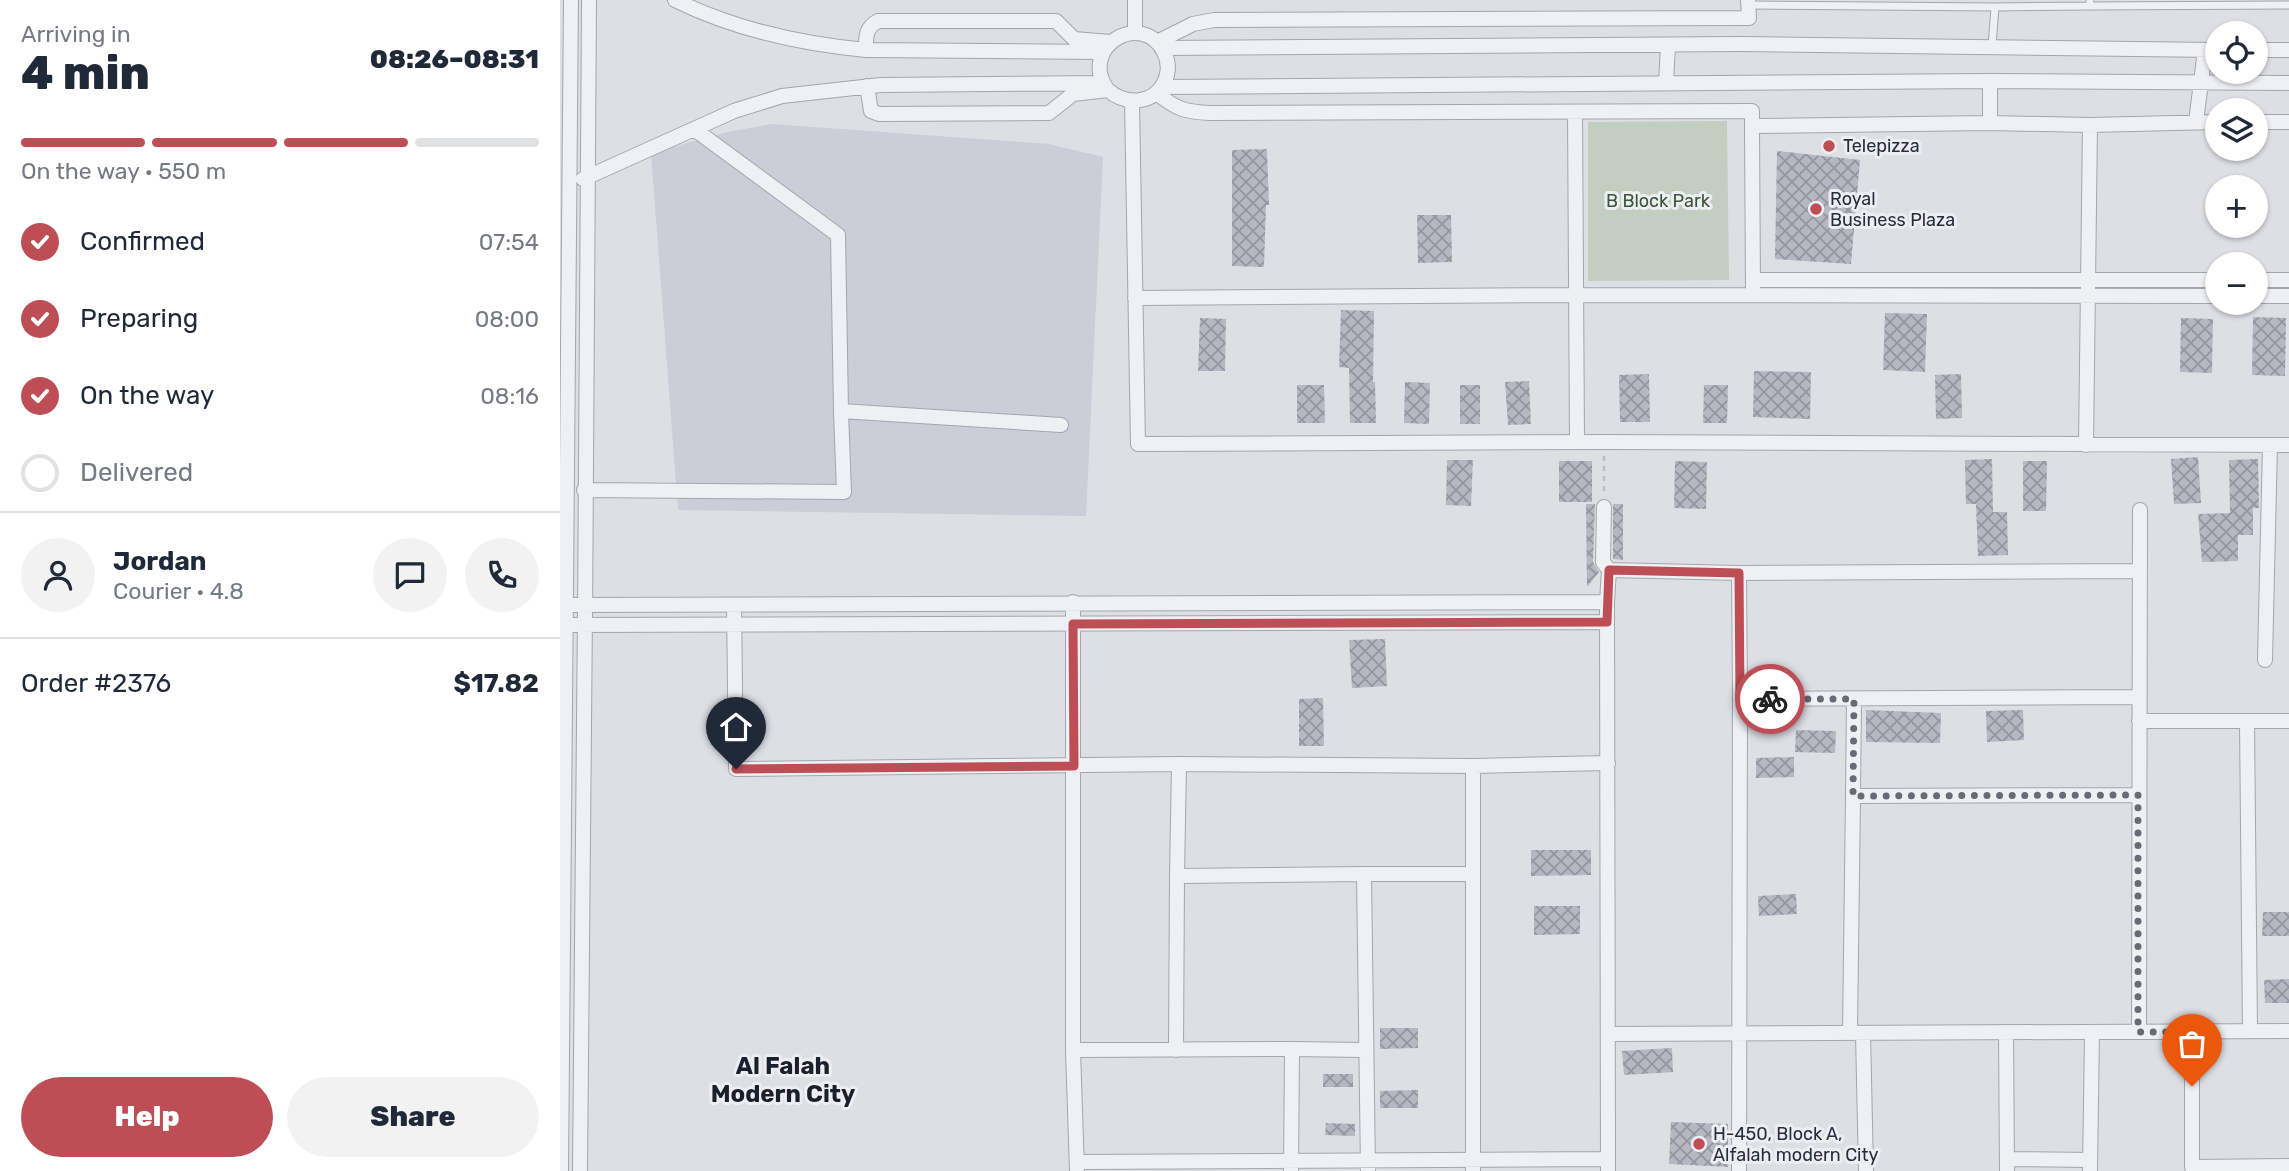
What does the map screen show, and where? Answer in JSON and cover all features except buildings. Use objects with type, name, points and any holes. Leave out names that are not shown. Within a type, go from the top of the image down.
[{"type":"street","points":[[561,1171],[562,666],[565,625],[563,435],[571,180],[565,23],[571,0]]},
{"type":"street","points":[[580,1171],[589,0]]},
{"type":"street","points":[[1135,0],[1135,33]]},
{"type":"street","points":[[684,2],[767,33],[820,45],[866,51],[1106,47]]},
{"type":"street","points":[[1160,45],[1193,24],[1214,20],[1748,8]]},
{"type":"street","points":[[866,51],[869,25],[877,21],[1056,21],[1074,38],[1106,47]]},
{"type":"street","points":[[1160,45],[1168,68],[1159,90],[1145,100],[1132,102],[1115,96],[1106,86],[1100,62],[1106,47],[1118,37],[1135,33],[1143,34],[1160,45],[1992,46],[2205,50]]},
{"type":"street","points":[[1666,83],[1668,45]]},
{"type":"street","points":[[2268,50],[2289,50]]},
{"type":"street","points":[[2196,122],[2205,70]]},
{"type":"street","points":[[1990,81],[1990,123]]},
{"type":"street","points":[[1159,90],[1666,83],[2289,83]]},
{"type":"street","points":[[571,180],[589,178],[694,129],[754,104],[782,96],[867,86],[1106,86]]},
{"type":"street","points":[[867,86],[871,111],[879,114],[1049,113],[1073,94],[1106,86]]},
{"type":"street","points":[[1159,90],[1178,110],[1189,113],[1752,111],[1753,288]]},
{"type":"street","points":[[1132,102],[1138,444],[1605,442],[2289,445]]},
{"type":"street","points":[[1575,112],[1577,442]]},
{"type":"street","points":[[1752,126],[2205,122]]},
{"type":"street","points":[[2268,122],[2289,122]]},
{"type":"street","points":[[2086,445],[2091,125]]},
{"type":"street","points":[[584,490],[844,492],[838,235],[694,129]]},
{"type":"street","points":[[2268,280],[2289,280]]},
{"type":"street","points":[[1135,298],[1576,295],[1753,288],[2205,281]]},
{"type":"street","points":[[1753,288],[2205,296]]},
{"type":"street","points":[[2268,296],[2289,296]]},
{"type":"street","points":[[841,411],[1061,425]]},
{"type":"street","points":[[563,435],[586,435]]},
{"type":"street","points":[[2265,660],[2270,445]]},
{"type":"street","points":[[1073,602],[1073,1050],[1077,1167],[1608,1165],[1609,570],[1603,562],[1604,507]]},
{"type":"street","points":[[2138,1032],[2140,510]]},
{"type":"street","points":[[1609,570],[1739,573],[2139,571]]},
{"type":"street","points":[[1739,573],[1740,1171]]},
{"type":"street","points":[[565,605],[1607,602]]},
{"type":"street","points":[[734,605],[736,769],[1608,763]]},
{"type":"street","points":[[565,625],[1607,622]]},
{"type":"street","points":[[562,666],[585,666]]},
{"type":"street","points":[[1740,699],[2139,697]]},
{"type":"street","points":[[1854,699],[1857,1033],[1866,1171]]},
{"type":"street","points":[[2139,721],[2289,721]]},
{"type":"street","points":[[2247,721],[2250,1031]]},
{"type":"street","points":[[1176,1050],[1179,764]]},
{"type":"street","points":[[1473,766],[1473,1166]]},
{"type":"street","points":[[1853,796],[2138,795]]},
{"type":"street","points":[[1364,874],[1368,1166]]},
{"type":"street","points":[[1177,876],[1472,874]]},
{"type":"street","points":[[1608,1034],[2289,1031]]},
{"type":"street","points":[[2006,1032],[2007,1165],[2090,1166],[2092,1032]]},
{"type":"street","points":[[2193,1032],[2192,1169],[2289,1166]]},
{"type":"street","points":[[1291,1166],[1292,1049]]},
{"type":"street","points":[[1073,1050],[1366,1050]]},
{"type":"lane","points":[[1748,8],[1995,7],[2090,3],[2289,5]]},
{"type":"lane","points":[[1992,46],[1995,7]]},
{"type":"path","points":[[1604,507],[1605,442]]},
{"type":"shaded area","points":[[772,124],[1049,144],[1103,157],[1086,516],[678,510],[651,153],[727,132]]},
{"type":"green space","name":"B Block Park","points":[[1727,121],[1729,280],[1588,281],[1588,122]]},
{"type":"way so far","points":[[1770,699],[1854,699],[1853,796],[2138,795],[2138,1032],[2193,1032],[2192,1086]]},
{"type":"place","name":"Telepizza","points":[[1829,146]]},
{"type":"place","name":"Royal Business Plaza","points":[[1816,209]]},
{"type":"place","name":"H-450, Block A, Alfalah modern City","points":[[1699,1144]]},
{"type":"district","name":"Al Falah Modern City","points":[[783,1080]]},
{"type":"route","points":[[736,769],[1074,766],[1073,624],[1607,622],[1609,570],[1739,573],[1740,699],[1770,699]]}]
